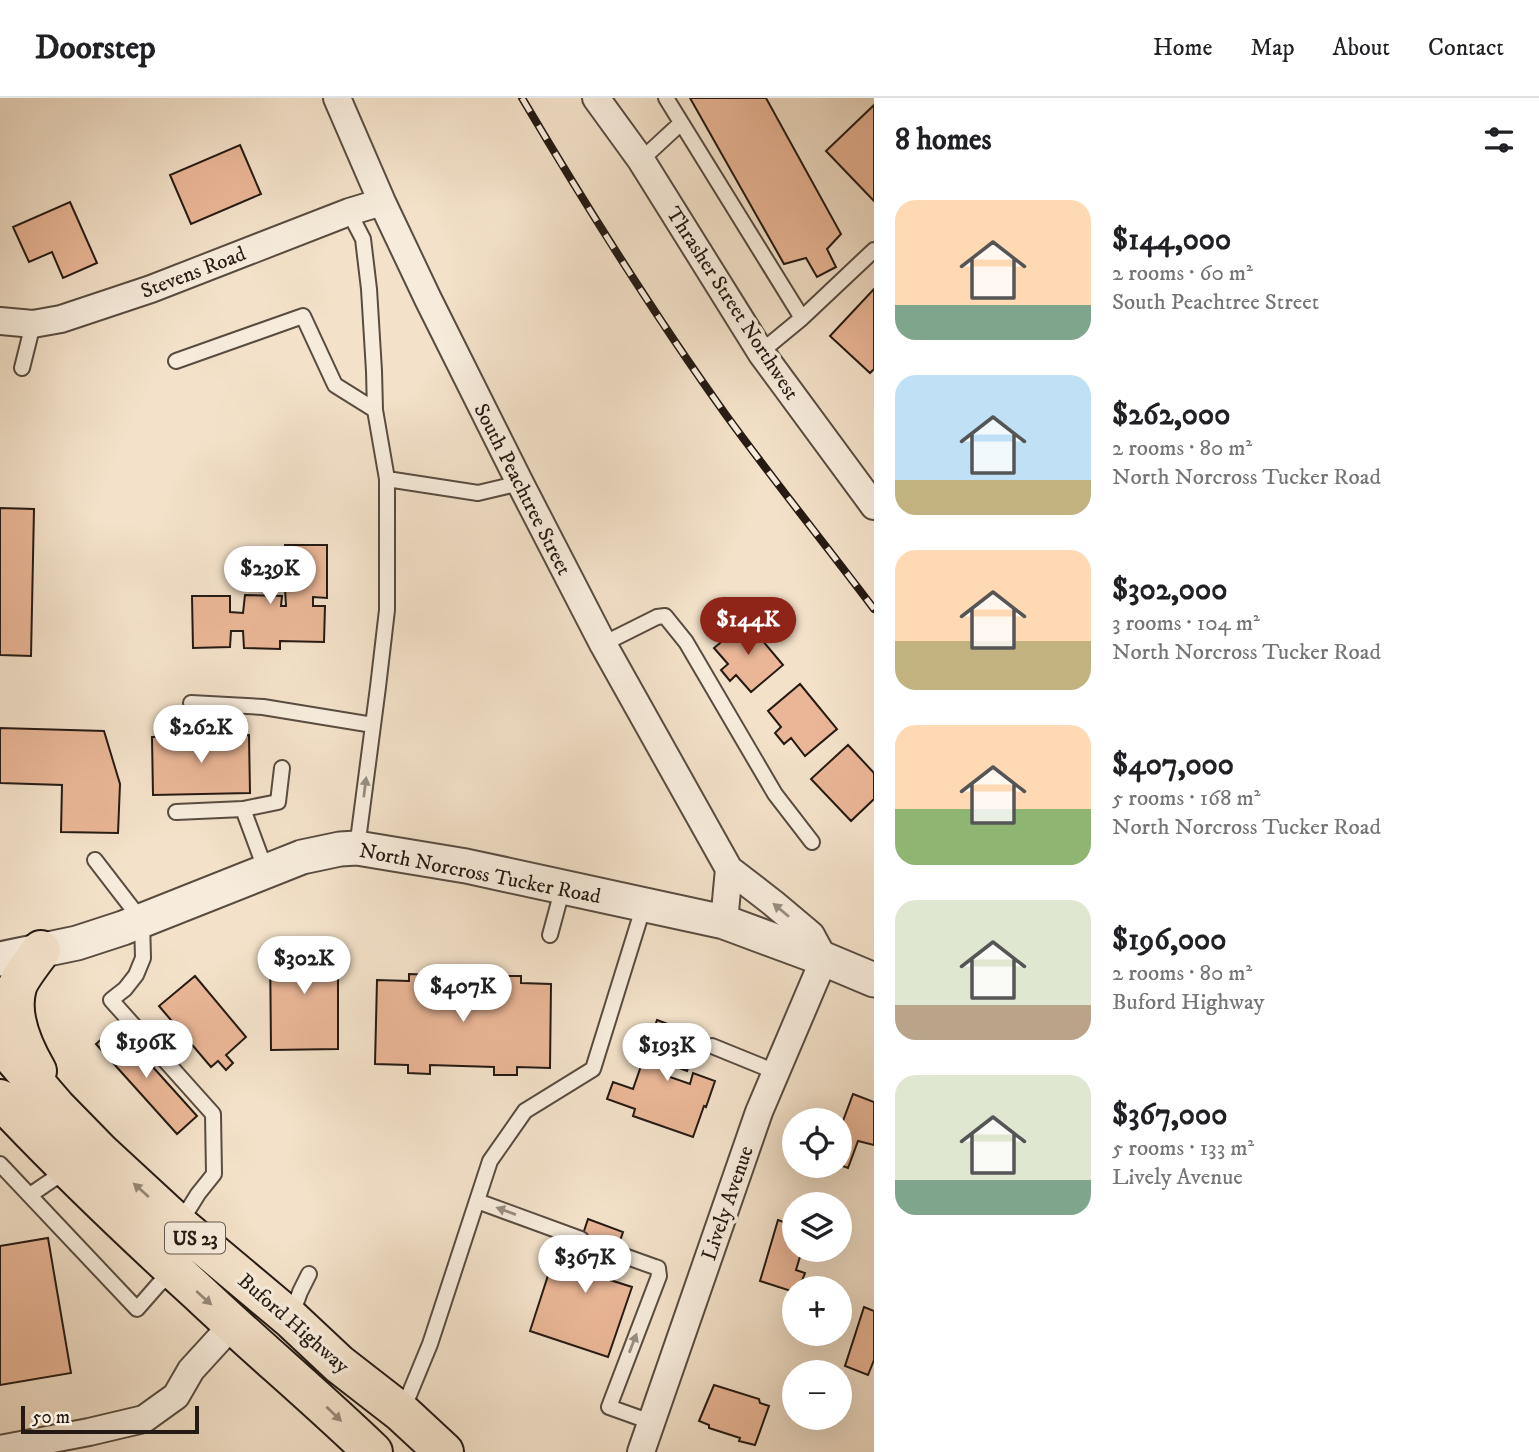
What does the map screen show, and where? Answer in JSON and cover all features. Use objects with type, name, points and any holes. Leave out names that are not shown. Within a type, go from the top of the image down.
[{"type":"main road","points":[[41,950],[17,985],[14,1009],[26,1052],[56,1107]]},
{"type":"main road","name":"Buford Highway","points":[[0,1042],[56,1107],[101,1153],[179,1225],[339,1364],[402,1413],[444,1452]]},
{"type":"main road","name":"Buford Highway","points":[[0,1099],[48,1149],[175,1270],[373,1452]]},
{"type":"street","name":"South Peachtree Street","points":[[337,98],[434,312],[520,483],[603,644],[729,869],[811,935],[824,959]]},
{"type":"street","name":"Thrasher Street Northwest","points":[[596,98],[765,350],[874,506]]},
{"type":"street","name":"Stevens Road","points":[[0,321],[33,324],[61,319],[151,289],[349,212],[382,202]]},
{"type":"street","name":"North Norcross Tucker Road","points":[[0,959],[77,943],[123,929],[302,857],[356,848],[466,866],[724,922]]},
{"type":"street","points":[[729,869],[724,922],[874,980]]},
{"type":"street","name":"Lively Avenue","points":[[641,1452],[759,1112],[824,959]]},
{"type":"street","points":[[0,1449],[144,1419],[176,1396],[191,1370],[233,1324]]},
{"type":"lane","points":[[666,98],[802,318]]},
{"type":"lane","points":[[640,160],[681,123]]},
{"type":"lane","points":[[349,212],[363,239],[369,289],[375,410],[387,479],[387,610],[356,848]]},
{"type":"lane","points":[[765,350],[874,250]]},
{"type":"lane","points":[[176,361],[303,316],[335,385],[375,410]]},
{"type":"lane","points":[[22,368],[33,324]]},
{"type":"lane","points":[[387,479],[478,493],[520,483]]},
{"type":"lane","points":[[603,644],[657,617],[665,616],[686,642],[775,794],[812,842]]},
{"type":"lane","points":[[191,703],[263,707],[373,725]]},
{"type":"lane","points":[[176,812],[243,809],[278,802],[282,768]]},
{"type":"lane","points":[[243,809],[266,871]]},
{"type":"lane","points":[[95,860],[142,921],[144,958],[136,975],[125,989],[111,1000],[213,1114],[214,1174],[179,1225]]},
{"type":"lane","points":[[550,935],[563,887]]},
{"type":"lane","points":[[402,1413],[430,1344],[490,1161],[525,1111],[593,1069],[644,905]]},
{"type":"lane","points":[[712,1046],[776,1072]]},
{"type":"lane","points":[[0,1164],[137,1309],[175,1270]]},
{"type":"lane","points":[[30,1195],[71,1171]]},
{"type":"lane","points":[[477,1201],[581,1239]]},
{"type":"lane","points":[[616,1253],[658,1268],[659,1276],[609,1407],[651,1422]]},
{"type":"lane","points":[[290,1319],[309,1275]]},
{"type":"building","points":[[690,98],[766,98],[841,234],[827,249],[836,267],[817,277],[806,258],[784,264]]},
{"type":"building","points":[[874,105],[874,201],[826,151]]},
{"type":"building","points":[[240,145],[261,194],[191,224],[170,175]]},
{"type":"building","points":[[70,202],[97,263],[63,278],[52,252],[29,262],[13,227]]},
{"type":"building","points":[[874,289],[874,369],[870,373],[830,336]]},
{"type":"building","points":[[0,508],[34,509],[31,656],[0,655]]},
{"type":"building","points":[[285,545],[327,545],[327,598],[313,597],[313,606],[325,606],[324,642],[280,641],[280,649],[244,648],[243,631],[231,631],[230,647],[193,648],[192,596],[230,596],[230,612],[243,613],[245,595],[282,596],[281,606],[286,606],[285,589],[273,589],[272,550],[285,549]]},
{"type":"building","points":[[746,621],[783,665],[751,692],[736,675],[730,681],[721,670],[728,664],[714,648]]},
{"type":"building","points":[[800,684],[837,729],[805,756],[791,738],[784,744],[775,733],[781,727],[768,711]]},
{"type":"building","points":[[0,728],[104,731],[120,784],[118,833],[61,832],[62,785],[0,783]]},
{"type":"building","points":[[249,735],[250,793],[153,795],[152,737]]},
{"type":"building","points":[[848,745],[874,773],[874,799],[851,821],[811,779]]},
{"type":"building","points":[[270,943],[338,943],[338,1049],[271,1050]]},
{"type":"building","points":[[409,974],[434,975],[434,981],[496,983],[496,976],[521,976],[521,983],[551,984],[550,1068],[517,1067],[517,1075],[494,1075],[494,1067],[430,1065],[430,1074],[408,1073],[408,1065],[375,1064],[377,980],[409,981]]},
{"type":"building","points":[[195,976],[246,1037],[226,1055],[233,1063],[226,1070],[218,1061],[211,1067],[159,1006]]},
{"type":"building","points":[[657,1020],[700,1036],[687,1071],[671,1065],[667,1076],[690,1084],[693,1073],[715,1081],[693,1137],[633,1116],[635,1109],[607,1099],[613,1082],[633,1089]]},
{"type":"building","points":[[116,1026],[197,1116],[177,1134],[96,1044]]},
{"type":"building","points":[[853,1094],[874,1102],[874,1145],[858,1141],[852,1157],[852,1108],[848,1108]]},
{"type":"building","points":[[588,1219],[623,1232],[607,1279],[632,1287],[608,1357],[530,1331],[553,1260],[572,1267]]},
{"type":"building","points":[[778,1220],[782,1222],[782,1262],[798,1262],[796,1270],[805,1273],[804,1276],[782,1276],[782,1288],[760,1281]]},
{"type":"building","points":[[48,1238],[71,1373],[0,1385],[0,1246]]},
{"type":"building","points":[[864,1307],[874,1311],[874,1360],[868,1375],[852,1369],[852,1360],[847,1360]]},
{"type":"building","points":[[714,1385],[759,1399],[760,1403],[769,1406],[755,1445],[739,1441],[740,1438],[709,1428],[709,1425],[699,1421]]},
{"type":"railway","points":[[522,98],[672,338],[762,464],[874,609]]}]
